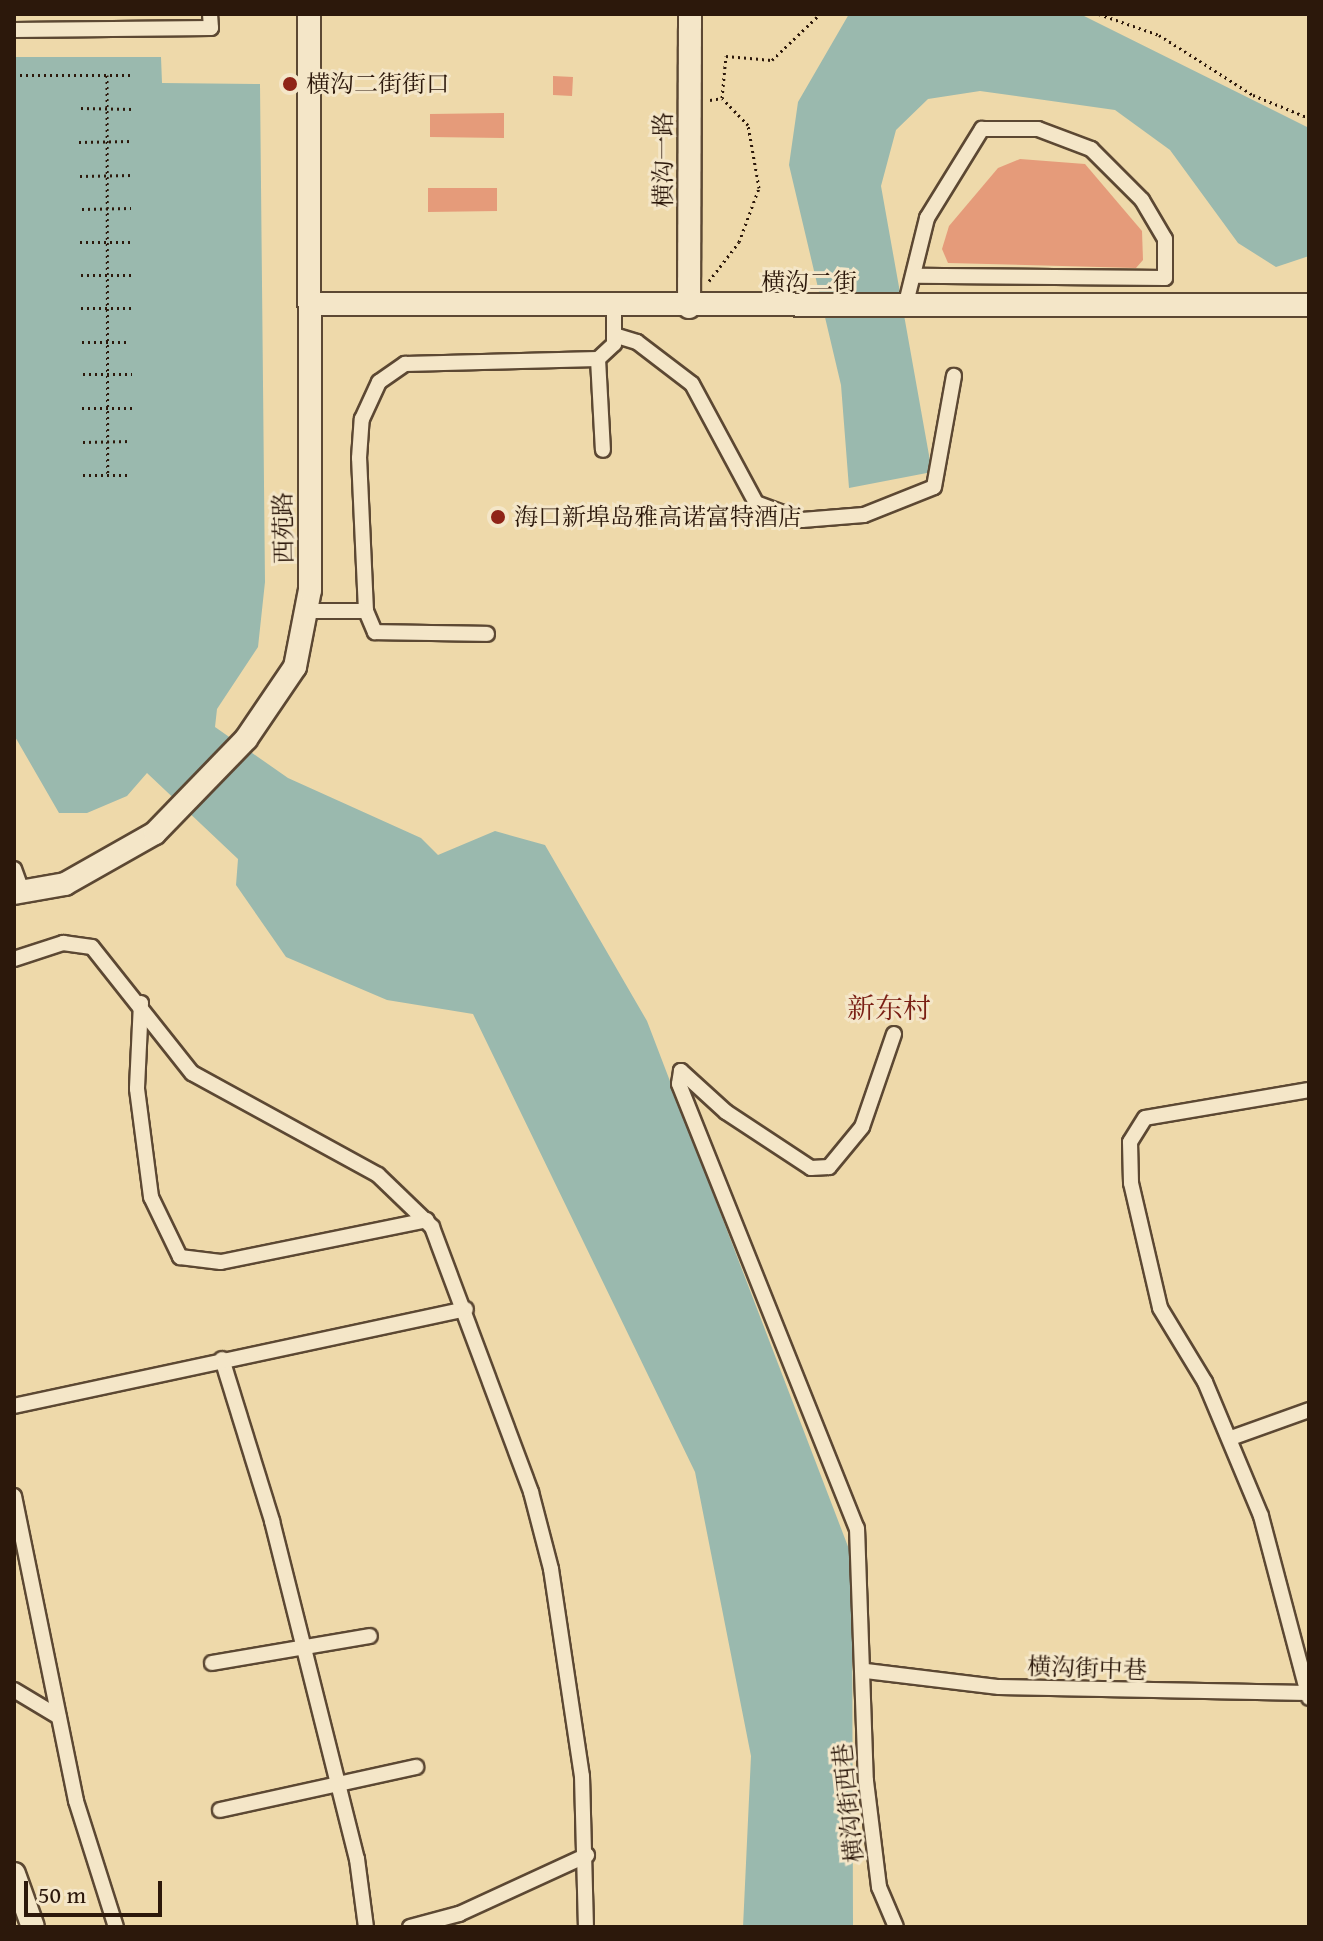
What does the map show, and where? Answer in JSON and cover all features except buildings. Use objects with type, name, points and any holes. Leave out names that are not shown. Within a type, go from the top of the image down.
[{"type":"street","points":[[14,30],[211,28],[210,14]]},
{"type":"street","name":"西苑路","points":[[18,892],[78,878],[155,833],[246,739],[295,667],[307,611],[309,14]]},
{"type":"street","name":"横沟一路","points":[[689,307],[690,14]]},
{"type":"street","points":[[905,307],[916,276],[927,218],[982,129],[1038,129],[1091,149],[1142,200],[1165,239],[1165,278],[916,276]]},
{"type":"street","points":[[1096,306],[1097,279]]},
{"type":"street","name":"横沟二街","points":[[310,304],[799,309],[1309,305]]},
{"type":"street","points":[[487,634],[375,632],[366,611],[359,458],[362,419],[379,382],[405,364],[598,359],[611,353],[614,307]]},
{"type":"street","points":[[614,335],[637,342],[692,384],[756,503],[802,520],[864,515],[934,487],[954,376]]},
{"type":"street","points":[[598,359],[603,450]]},
{"type":"street","points":[[307,611],[366,611]]},
{"type":"street","points":[[14,869],[18,892]]},
{"type":"street","points":[[14,959],[48,946],[92,947],[141,1003],[192,1073],[352,1158],[406,1194],[427,1220],[466,1309],[551,1569],[587,1855],[586,1927]]},
{"type":"street","points":[[141,1003],[137,1089],[151,1197],[180,1257],[221,1262],[427,1220]]},
{"type":"street","name":"横沟街西巷","points":[[894,1034],[862,1127],[829,1167],[811,1168],[726,1112],[681,1071],[679,1084],[812,1431],[857,1528],[866,1671],[866,1781],[879,1887],[896,1927]]},
{"type":"street","points":[[1308,1695],[1303,1656],[1261,1516],[1231,1438],[1160,1308],[1131,1183],[1130,1142],[1145,1118],[1309,1090]]},
{"type":"street","points":[[14,1406],[466,1309]]},
{"type":"street","points":[[222,1359],[338,1783],[366,1927]]},
{"type":"street","points":[[1231,1438],[1309,1410]]},
{"type":"street","points":[[14,1496],[19,1545],[76,1801],[116,1927]]},
{"type":"street","points":[[212,1663],[370,1636]]},
{"type":"street","name":"横沟街中巷","points":[[866,1671],[999,1687],[1308,1695]]},
{"type":"street","points":[[14,1690],[59,1717]]},
{"type":"street","points":[[220,1810],[416,1767]]},
{"type":"street","points":[[410,1927],[459,1914],[587,1855]]},
{"type":"street","points":[[14,1874],[24,1915]]},
{"type":"path","points":[[689,307],[739,242],[759,188],[748,125],[722,98],[726,56],[772,60],[820,14]]},
{"type":"path","points":[[1099,14],[1159,35],[1253,95],[1309,118]]},
{"type":"path","points":[[14,75],[130,75]]},
{"type":"path","points":[[107,75],[108,475]]},
{"type":"path","points":[[704,102],[722,98]]},
{"type":"path","points":[[81,108],[133,109]]},
{"type":"path","points":[[79,142],[132,141]]},
{"type":"path","points":[[80,176],[132,175]]},
{"type":"path","points":[[82,209],[131,208]]},
{"type":"path","points":[[80,242],[132,242]]},
{"type":"path","points":[[81,275],[132,275]]},
{"type":"path","points":[[81,308],[133,308]]},
{"type":"path","points":[[82,342],[130,342]]},
{"type":"path","points":[[83,374],[132,374]]},
{"type":"path","points":[[82,408],[133,408]]},
{"type":"path","points":[[83,442],[131,441]]},
{"type":"path","points":[[83,475],[131,475]]},
{"type":"water","points":[[849,14],[1080,14],[1309,128],[1309,256],[1276,267],[1238,243],[1170,150],[1115,110],[980,91],[928,99],[896,130],[881,186],[932,472],[849,488],[841,385],[789,165],[798,102]]},
{"type":"water","points":[[14,57],[161,57],[162,83],[260,84],[265,582],[258,647],[217,709],[215,727],[288,778],[421,838],[438,855],[495,831],[545,845],[647,1021],[852,1557],[853,1927],[743,1927],[751,1756],[695,1472],[473,1014],[387,1000],[286,957],[236,885],[238,859],[147,773],[127,796],[87,813],[59,813],[14,735]]},
{"type":"place","name":"横沟二街街口","points":[[290,84]]},
{"type":"place","name":"海口新埠岛雅高诺富特酒店","points":[[498,517]]},
{"type":"district","name":"新东村","points":[[889,1008]]}]
